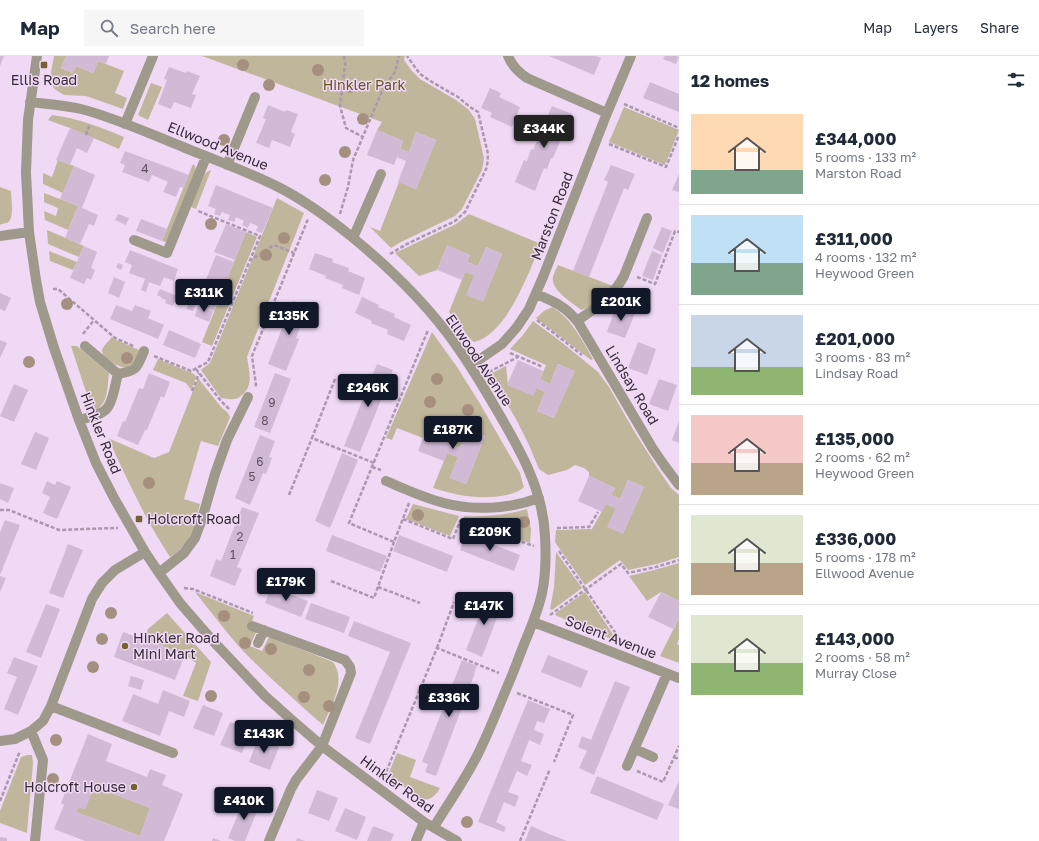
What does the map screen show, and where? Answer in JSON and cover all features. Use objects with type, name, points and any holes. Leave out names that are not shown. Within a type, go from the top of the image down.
[{"type":"street","name":"Hinkler Road","points":[[37,56],[27,132],[26,172],[29,232],[40,302],[79,420],[96,463],[114,498],[145,552],[180,603],[213,641],[265,696],[322,746],[424,822],[457,841]]},
{"type":"street","points":[[125,124],[153,56]]},
{"type":"street","points":[[508,56],[514,68],[520,74],[607,114]]},
{"type":"street","name":"Marston Road","points":[[470,366],[498,347],[517,327],[527,312],[536,294],[631,56]]},
{"type":"street","points":[[227,165],[255,97]]},
{"type":"street","name":"Ellwood Avenue","points":[[30,102],[81,109],[125,124],[248,173],[282,189],[313,207],[335,223],[379,260],[415,295],[434,317],[455,343],[478,378],[519,448],[539,498],[545,528],[544,580],[540,602],[488,734],[459,788],[434,827]]},
{"type":"street","points":[[134,240],[167,253],[206,157]]},
{"type":"street","points":[[353,238],[381,174]]},
{"type":"street","points":[[577,321],[604,302],[620,285],[647,218]]},
{"type":"street","points":[[0,236],[29,232]]},
{"type":"street","name":"Lindsay Road","points":[[536,294],[561,305],[568,310],[577,321],[664,466],[679,485]]},
{"type":"street","points":[[85,346],[118,374]]},
{"type":"street","points":[[118,374],[135,370],[148,353]]},
{"type":"street","points":[[79,420],[93,417],[107,409],[113,394],[118,374]]},
{"type":"street","points":[[159,573],[184,553],[195,538],[227,440],[248,397]]},
{"type":"street","points":[[386,481],[442,503],[465,507],[477,508],[502,506],[539,498]]},
{"type":"street","points":[[0,741],[15,739],[29,732],[43,721],[51,706],[92,599],[102,583],[115,570],[145,552]]},
{"type":"street","name":"Solent Avenue","points":[[533,622],[679,678]]},
{"type":"street","points":[[252,626],[345,660],[350,667],[351,673],[322,746],[293,784],[269,841]]},
{"type":"street","points":[[258,643],[264,630]]},
{"type":"street","points":[[627,766],[667,674]]},
{"type":"street","points":[[51,706],[173,753]]},
{"type":"street","points":[[29,732],[43,760],[35,841]]},
{"type":"street","points":[[635,749],[653,757]]},
{"type":"street","points":[[416,841],[424,822]]},
{"type":"path","points":[[344,56],[345,64],[340,106],[346,128],[363,137]]},
{"type":"path","points":[[335,223],[344,205],[353,160],[383,90],[395,72],[399,56]]},
{"type":"path","points":[[379,260],[455,220],[464,212],[487,166],[488,154],[478,112],[458,97],[420,74],[407,56]]},
{"type":"path","points":[[613,99],[679,128]]},
{"type":"path","points":[[597,139],[666,167],[679,135]]},
{"type":"path","points":[[53,289],[58,289],[115,338],[191,371],[208,362],[260,236],[186,206]]},
{"type":"path","points":[[248,397],[256,385],[252,356],[313,207]]},
{"type":"path","points":[[625,273],[654,284],[675,231],[679,232]]},
{"type":"path","points":[[249,261],[274,245],[294,253]]},
{"type":"path","points":[[527,312],[587,360]]},
{"type":"path","points":[[394,542],[349,524],[434,317]]},
{"type":"path","points":[[498,347],[543,367]]},
{"type":"path","points":[[478,378],[519,356]]},
{"type":"path","points":[[196,369],[221,401],[238,418]]},
{"type":"path","points":[[192,391],[199,373]]},
{"type":"path","points":[[289,495],[335,379]]},
{"type":"path","points":[[312,438],[374,462]]},
{"type":"path","points":[[331,582],[374,598],[413,492]]},
{"type":"path","points":[[0,510],[9,510],[59,530],[114,528],[129,524]]},
{"type":"path","points":[[545,528],[589,527],[598,512]]},
{"type":"path","points":[[403,520],[453,539],[460,520],[545,550]]},
{"type":"path","points":[[558,550],[621,641]]},
{"type":"path","points":[[533,622],[553,612],[621,564],[628,573],[679,560]]},
{"type":"path","points":[[168,586],[193,589],[256,614],[252,626]]},
{"type":"path","points":[[378,586],[420,603]]},
{"type":"path","points":[[380,789],[454,602]]},
{"type":"path","points":[[437,648],[510,678]]},
{"type":"path","points":[[506,688],[573,715],[554,762]]},
{"type":"path","points":[[0,801],[29,732]]},
{"type":"path","points":[[674,757],[679,759]]},
{"type":"path","points":[[520,841],[550,769]]},
{"type":"green space","points":[[54,56],[66,56],[61,68],[73,73],[76,66],[93,73],[98,61],[124,71],[115,93],[127,98],[123,109],[86,96],[64,95],[56,90],[49,83]]},
{"type":"green space","name":"Hinkler Park","points":[[202,56],[405,56],[404,60],[420,79],[456,100],[469,110],[475,119],[484,158],[482,170],[462,209],[455,216],[391,248],[370,227],[380,231],[399,182],[416,189],[436,140],[416,132],[409,152],[400,149],[403,141],[377,130],[382,122]]},
{"type":"green space","points":[[151,83],[162,87],[148,120],[138,115]]},
{"type":"green space","points":[[624,107],[679,130],[665,165],[609,142]]},
{"type":"green space","points":[[52,115],[62,116],[98,126],[124,137],[119,149],[48,120]]},
{"type":"green space","points":[[58,160],[74,166],[63,193],[43,184],[43,173],[52,177]]},
{"type":"green space","points":[[193,164],[196,171],[167,241],[162,241]]},
{"type":"green space","points":[[211,170],[196,209],[191,207],[201,180],[207,172]]},
{"type":"green space","points":[[0,187],[11,191],[12,213],[7,223],[0,225]]},
{"type":"green space","points":[[44,193],[78,206],[68,230],[45,220],[44,211],[56,216],[58,208],[44,202]]},
{"type":"green space","points":[[277,198],[304,213],[247,357],[250,378],[248,387],[241,396],[235,399],[221,398],[201,370],[210,363]]},
{"type":"green space","points":[[469,214],[541,244],[523,285],[507,315],[497,328],[486,337],[474,342],[449,312],[465,272],[474,275],[483,301],[502,254],[486,247],[478,266],[467,262],[470,255],[447,246],[437,270],[419,276],[395,253],[456,224]]},
{"type":"green space","points":[[47,230],[84,246],[79,257],[48,244]]},
{"type":"green space","points":[[246,232],[257,237],[212,346],[202,342]]},
{"type":"green space","points":[[49,251],[77,262],[73,270],[50,261]]},
{"type":"green space","points":[[558,265],[613,286],[594,303],[581,310],[563,296],[555,287],[553,277]]},
{"type":"green space","points":[[552,307],[570,323],[593,359],[591,360],[536,318],[544,311]]},
{"type":"green space","points":[[533,321],[598,372],[609,387],[658,469],[671,488],[679,495],[679,557],[657,564],[628,570],[620,560],[585,585],[555,542],[556,530],[592,529],[606,504],[616,508],[608,527],[623,533],[644,487],[628,480],[620,499],[611,495],[615,488],[589,476],[589,472],[584,468],[575,465],[567,470],[548,475],[539,469],[517,421],[490,374],[506,366],[508,385],[537,388],[545,392],[537,411],[554,418],[574,371],[558,364],[550,384],[540,379],[546,365],[510,349]]},
{"type":"green space","points":[[432,332],[457,367],[479,402],[520,473],[524,487],[520,490],[507,495],[478,497],[460,495],[433,488],[447,453],[458,457],[450,478],[466,484],[485,436],[468,429],[460,448],[452,445],[455,436],[428,425],[423,438],[397,428],[392,440],[386,438]]},
{"type":"green space","points":[[112,337],[139,350],[135,362],[126,368],[111,362],[102,353],[103,348]]},
{"type":"green space","points":[[71,346],[77,346],[109,373],[105,400],[94,412],[84,386]]},
{"type":"green space","points":[[158,359],[194,374],[196,377],[191,390],[186,383],[153,370]]},
{"type":"green space","points":[[198,378],[230,417],[218,446],[201,441],[184,499],[200,504],[194,528],[188,540],[170,557],[144,513],[108,438],[154,458],[169,452]]},
{"type":"green space","points":[[413,504],[459,516],[450,536],[406,519]]},
{"type":"green space","points":[[527,509],[531,530],[530,543],[463,520],[464,516],[496,515]]},
{"type":"green space","points":[[556,552],[582,588],[552,610],[550,609],[554,587]]},
{"type":"green space","points":[[679,563],[679,601],[661,592],[647,601],[629,576],[654,570]]},
{"type":"green space","points":[[195,592],[254,616],[249,629],[256,632],[250,646],[262,651],[269,637],[333,662],[337,669],[338,685],[333,702],[323,725],[246,654],[226,632]]},
{"type":"green space","points":[[585,592],[614,636],[613,640],[555,615]]},
{"type":"green space","points":[[167,613],[211,662],[198,701],[183,696],[196,663],[185,655],[144,639],[148,629]]},
{"type":"green space","points":[[678,620],[679,639],[677,644],[679,645],[679,663],[660,656]]},
{"type":"green space","points":[[397,753],[416,760],[410,777],[440,788],[432,797],[421,799],[388,775]]},
{"type":"green space","points":[[32,755],[33,763],[27,833],[0,823],[0,811],[21,757]]},
{"type":"green space","points":[[96,781],[103,784],[101,789],[150,808],[140,836],[76,812],[78,807],[85,809]]},
{"type":"building","points":[[0,56],[4,56],[0,66]]},
{"type":"building","points":[[66,56],[109,56],[106,64],[98,61],[94,73],[76,66],[73,73],[61,68]]},
{"type":"building","points":[[549,56],[596,56],[601,58],[594,75]]},
{"type":"building","points":[[665,56],[679,57],[676,64],[663,59]]},
{"type":"building","points":[[169,67],[200,76],[192,94],[196,95],[191,108],[174,102],[171,109],[158,104],[167,80],[164,79]]},
{"type":"building","points":[[650,82],[679,94],[679,112],[643,98]]},
{"type":"building","points":[[490,88],[501,93],[499,97],[520,107],[512,127],[490,117],[492,113],[481,108]]},
{"type":"building","points":[[268,105],[285,112],[286,110],[298,114],[291,132],[295,134],[290,147],[272,140],[269,148],[256,143],[266,119],[263,118]]},
{"type":"building","points":[[552,106],[572,114],[553,158],[551,158],[547,169],[544,168],[535,191],[515,182],[524,160],[527,161],[531,149],[533,150]]},
{"type":"building","points":[[70,128],[94,138],[87,153],[77,148],[70,165],[56,160]]},
{"type":"building","points":[[377,130],[403,141],[400,149],[409,152],[416,132],[436,140],[416,189],[398,182],[406,161],[397,157],[394,165],[367,155]]},
{"type":"building","points":[[125,151],[189,175],[184,188],[180,187],[176,197],[163,192],[168,182],[152,175],[149,182],[122,172],[125,165],[120,163]]},
{"type":"building","points":[[611,165],[635,174],[628,190],[624,188],[589,277],[573,271],[608,182],[604,180]]},
{"type":"building","points":[[74,166],[95,175],[82,208],[98,215],[94,226],[89,224],[80,244],[65,238],[78,206],[60,199]]},
{"type":"building","points":[[679,174],[679,192],[672,190]]},
{"type":"building","points":[[216,185],[273,208],[262,233],[256,231],[258,226],[250,223],[248,228],[242,225],[244,221],[236,217],[234,222],[228,220],[230,215],[222,212],[220,216],[214,214],[216,209],[208,206]]},
{"type":"building","points":[[118,214],[129,218],[126,225],[115,220]]},
{"type":"building","points":[[141,219],[167,229],[162,241],[136,231]]},
{"type":"building","points":[[226,224],[246,232],[235,260],[214,252]]},
{"type":"building","points":[[662,227],[672,231],[663,253],[653,248]]},
{"type":"building","points":[[447,245],[470,255],[467,262],[478,266],[486,247],[502,254],[483,302],[466,295],[474,275],[465,272],[462,280],[437,270]]},
{"type":"building","points":[[84,246],[97,252],[91,268],[95,270],[91,280],[87,278],[84,284],[70,278]]},
{"type":"building","points":[[130,250],[178,269],[174,281],[164,277],[160,286],[149,282],[146,292],[141,290],[145,279],[129,273],[132,265],[125,262]]},
{"type":"building","points":[[652,251],[662,255],[653,280],[642,276]]},
{"type":"building","points":[[315,253],[333,259],[332,262],[349,268],[348,271],[365,278],[359,295],[342,288],[343,285],[325,278],[326,276],[309,269]]},
{"type":"building","points":[[216,255],[234,262],[214,311],[196,304]]},
{"type":"building","points":[[118,263],[123,265],[121,270],[116,267]]},
{"type":"building","points":[[114,277],[125,282],[119,298],[108,293]]},
{"type":"building","points":[[160,289],[177,296],[173,306],[165,303],[166,300],[157,295]]},
{"type":"building","points":[[0,293],[11,298],[5,311],[0,309]]},
{"type":"building","points":[[362,297],[379,305],[378,307],[395,314],[394,317],[411,325],[404,341],[387,334],[388,330],[371,323],[372,321],[355,313]]},
{"type":"building","points":[[293,301],[311,308],[305,324],[302,322],[296,338],[299,339],[286,371],[268,364]]},
{"type":"building","points":[[190,302],[196,304],[193,311],[186,309]]},
{"type":"building","points":[[116,305],[132,311],[135,305],[151,311],[148,318],[164,325],[158,339],[110,319]]},
{"type":"building","points":[[198,305],[213,311],[209,322],[195,316]]},
{"type":"building","points":[[616,306],[635,313],[625,338],[607,332]]},
{"type":"building","points":[[169,330],[201,344],[195,358],[163,345]]},
{"type":"building","points":[[0,340],[7,343],[0,358]]},
{"type":"building","points":[[638,342],[656,349],[647,375],[628,368]]},
{"type":"building","points":[[518,360],[543,371],[540,379],[550,384],[558,364],[575,371],[554,418],[537,411],[545,392],[537,388],[533,396],[507,385]]},
{"type":"building","points":[[377,364],[393,370],[360,452],[344,446]]},
{"type":"building","points":[[149,373],[170,382],[164,398],[161,396],[147,430],[145,430],[138,445],[117,436],[123,421],[125,422],[139,388],[143,389]]},
{"type":"building","points":[[275,373],[291,379],[270,433],[254,427]]},
{"type":"building","points":[[659,379],[677,385],[668,411],[649,404]]},
{"type":"building","points":[[14,384],[28,390],[14,422],[0,416]]},
{"type":"building","points":[[679,421],[679,443],[672,440]]},
{"type":"building","points":[[428,425],[455,436],[452,445],[460,448],[468,429],[485,436],[466,484],[450,478],[458,457],[447,453],[444,461],[418,451]]},
{"type":"building","points":[[35,432],[49,438],[36,470],[21,464]]},
{"type":"building","points":[[260,435],[275,441],[269,457],[272,458],[266,474],[263,473],[250,505],[235,498]]},
{"type":"building","points":[[342,453],[358,460],[330,528],[315,521]]},
{"type":"building","points":[[589,476],[615,488],[611,495],[620,499],[628,480],[644,487],[623,534],[607,527],[616,508],[606,504],[602,512],[578,501]]},
{"type":"building","points":[[47,481],[55,485],[57,481],[71,487],[57,519],[43,513],[50,497],[42,493]]},
{"type":"building","points":[[0,483],[14,488],[8,503],[0,499]]},
{"type":"building","points":[[242,507],[259,513],[237,567],[242,569],[235,586],[210,576],[216,559],[221,561]]},
{"type":"building","points":[[5,520],[20,525],[0,575],[0,533]]},
{"type":"building","points":[[466,534],[520,555],[514,571],[460,550]]},
{"type":"building","points":[[332,535],[387,556],[380,572],[326,551]]},
{"type":"building","points":[[399,535],[453,556],[447,572],[393,551]]},
{"type":"building","points":[[68,544],[83,550],[63,598],[49,593]]},
{"type":"building","points":[[0,576],[6,578],[0,592]]},
{"type":"building","points":[[271,587],[308,601],[301,617],[265,603]]},
{"type":"building","points":[[661,592],[679,601],[679,621],[678,620],[673,629],[648,617]]},
{"type":"building","points":[[487,596],[503,602],[482,657],[466,650]]},
{"type":"building","points":[[311,603],[350,617],[344,633],[305,619]]},
{"type":"building","points":[[46,604],[60,609],[41,658],[26,652]]},
{"type":"building","points":[[354,621],[411,643],[370,744],[355,738],[390,652],[348,636]]},
{"type":"building","points":[[123,632],[185,655],[175,680],[114,657]]},
{"type":"building","points":[[548,655],[588,671],[581,688],[541,672]]},
{"type":"building","points":[[14,657],[38,666],[18,715],[4,709],[17,677],[7,673]]},
{"type":"building","points":[[462,660],[477,666],[436,776],[425,772],[428,764],[422,762]]},
{"type":"building","points":[[131,676],[144,680],[141,690],[128,686]]},
{"type":"building","points":[[615,681],[630,687],[594,775],[579,768],[587,751],[578,747],[582,736],[591,740]]},
{"type":"building","points":[[163,690],[190,701],[184,717],[169,711],[160,736],[122,721],[133,694],[158,704]]},
{"type":"building","points":[[528,700],[550,709],[544,723],[537,721],[534,730],[544,734],[540,745],[529,740],[521,761],[532,765],[527,776],[517,771],[508,792],[519,796],[515,807],[504,802],[496,822],[506,827],[504,832],[478,822]]},
{"type":"building","points":[[203,705],[223,713],[214,736],[193,728]]},
{"type":"building","points":[[230,722],[251,730],[242,753],[220,745]]},
{"type":"building","name":"Holcroft House","points":[[88,734],[112,744],[106,761],[147,777],[150,769],[166,775],[162,785],[183,794],[164,841],[85,841],[54,829],[64,805],[61,803]],"holes":[[[96,781],[103,784],[101,789],[150,808],[140,836],[76,812],[78,807],[85,810]]]},
{"type":"building","points":[[258,739],[279,747],[270,770],[249,762]]},
{"type":"building","points":[[597,776],[664,804],[657,820],[590,793]]},
{"type":"building","points":[[679,781],[679,809],[668,805]]},
{"type":"building","points":[[317,790],[338,798],[329,821],[308,813]]},
{"type":"building","points":[[245,798],[260,804],[245,841],[235,841],[228,838]]},
{"type":"building","points":[[345,808],[366,817],[357,840],[335,831]]},
{"type":"building","points":[[373,826],[394,834],[391,841],[367,841]]},
{"type":"building","points":[[531,826],[549,834],[567,841],[525,841]]},
{"type":"building","points":[[0,837],[7,838],[7,841],[0,841]]},
{"type":"building","points":[[213,838],[221,841],[212,841]]},
{"type":"building","points":[[297,838],[305,841],[296,841]]},
{"type":"place","name":"Ellis Road","points":[[44,65]]},
{"type":"place","name":"Holcroft Road","points":[[139,519]]},
{"type":"place","name":"Hinkler Road Mini Mart","points":[[125,646]]},
{"type":"place","name":"Holcroft House","points":[[134,787]]}]
